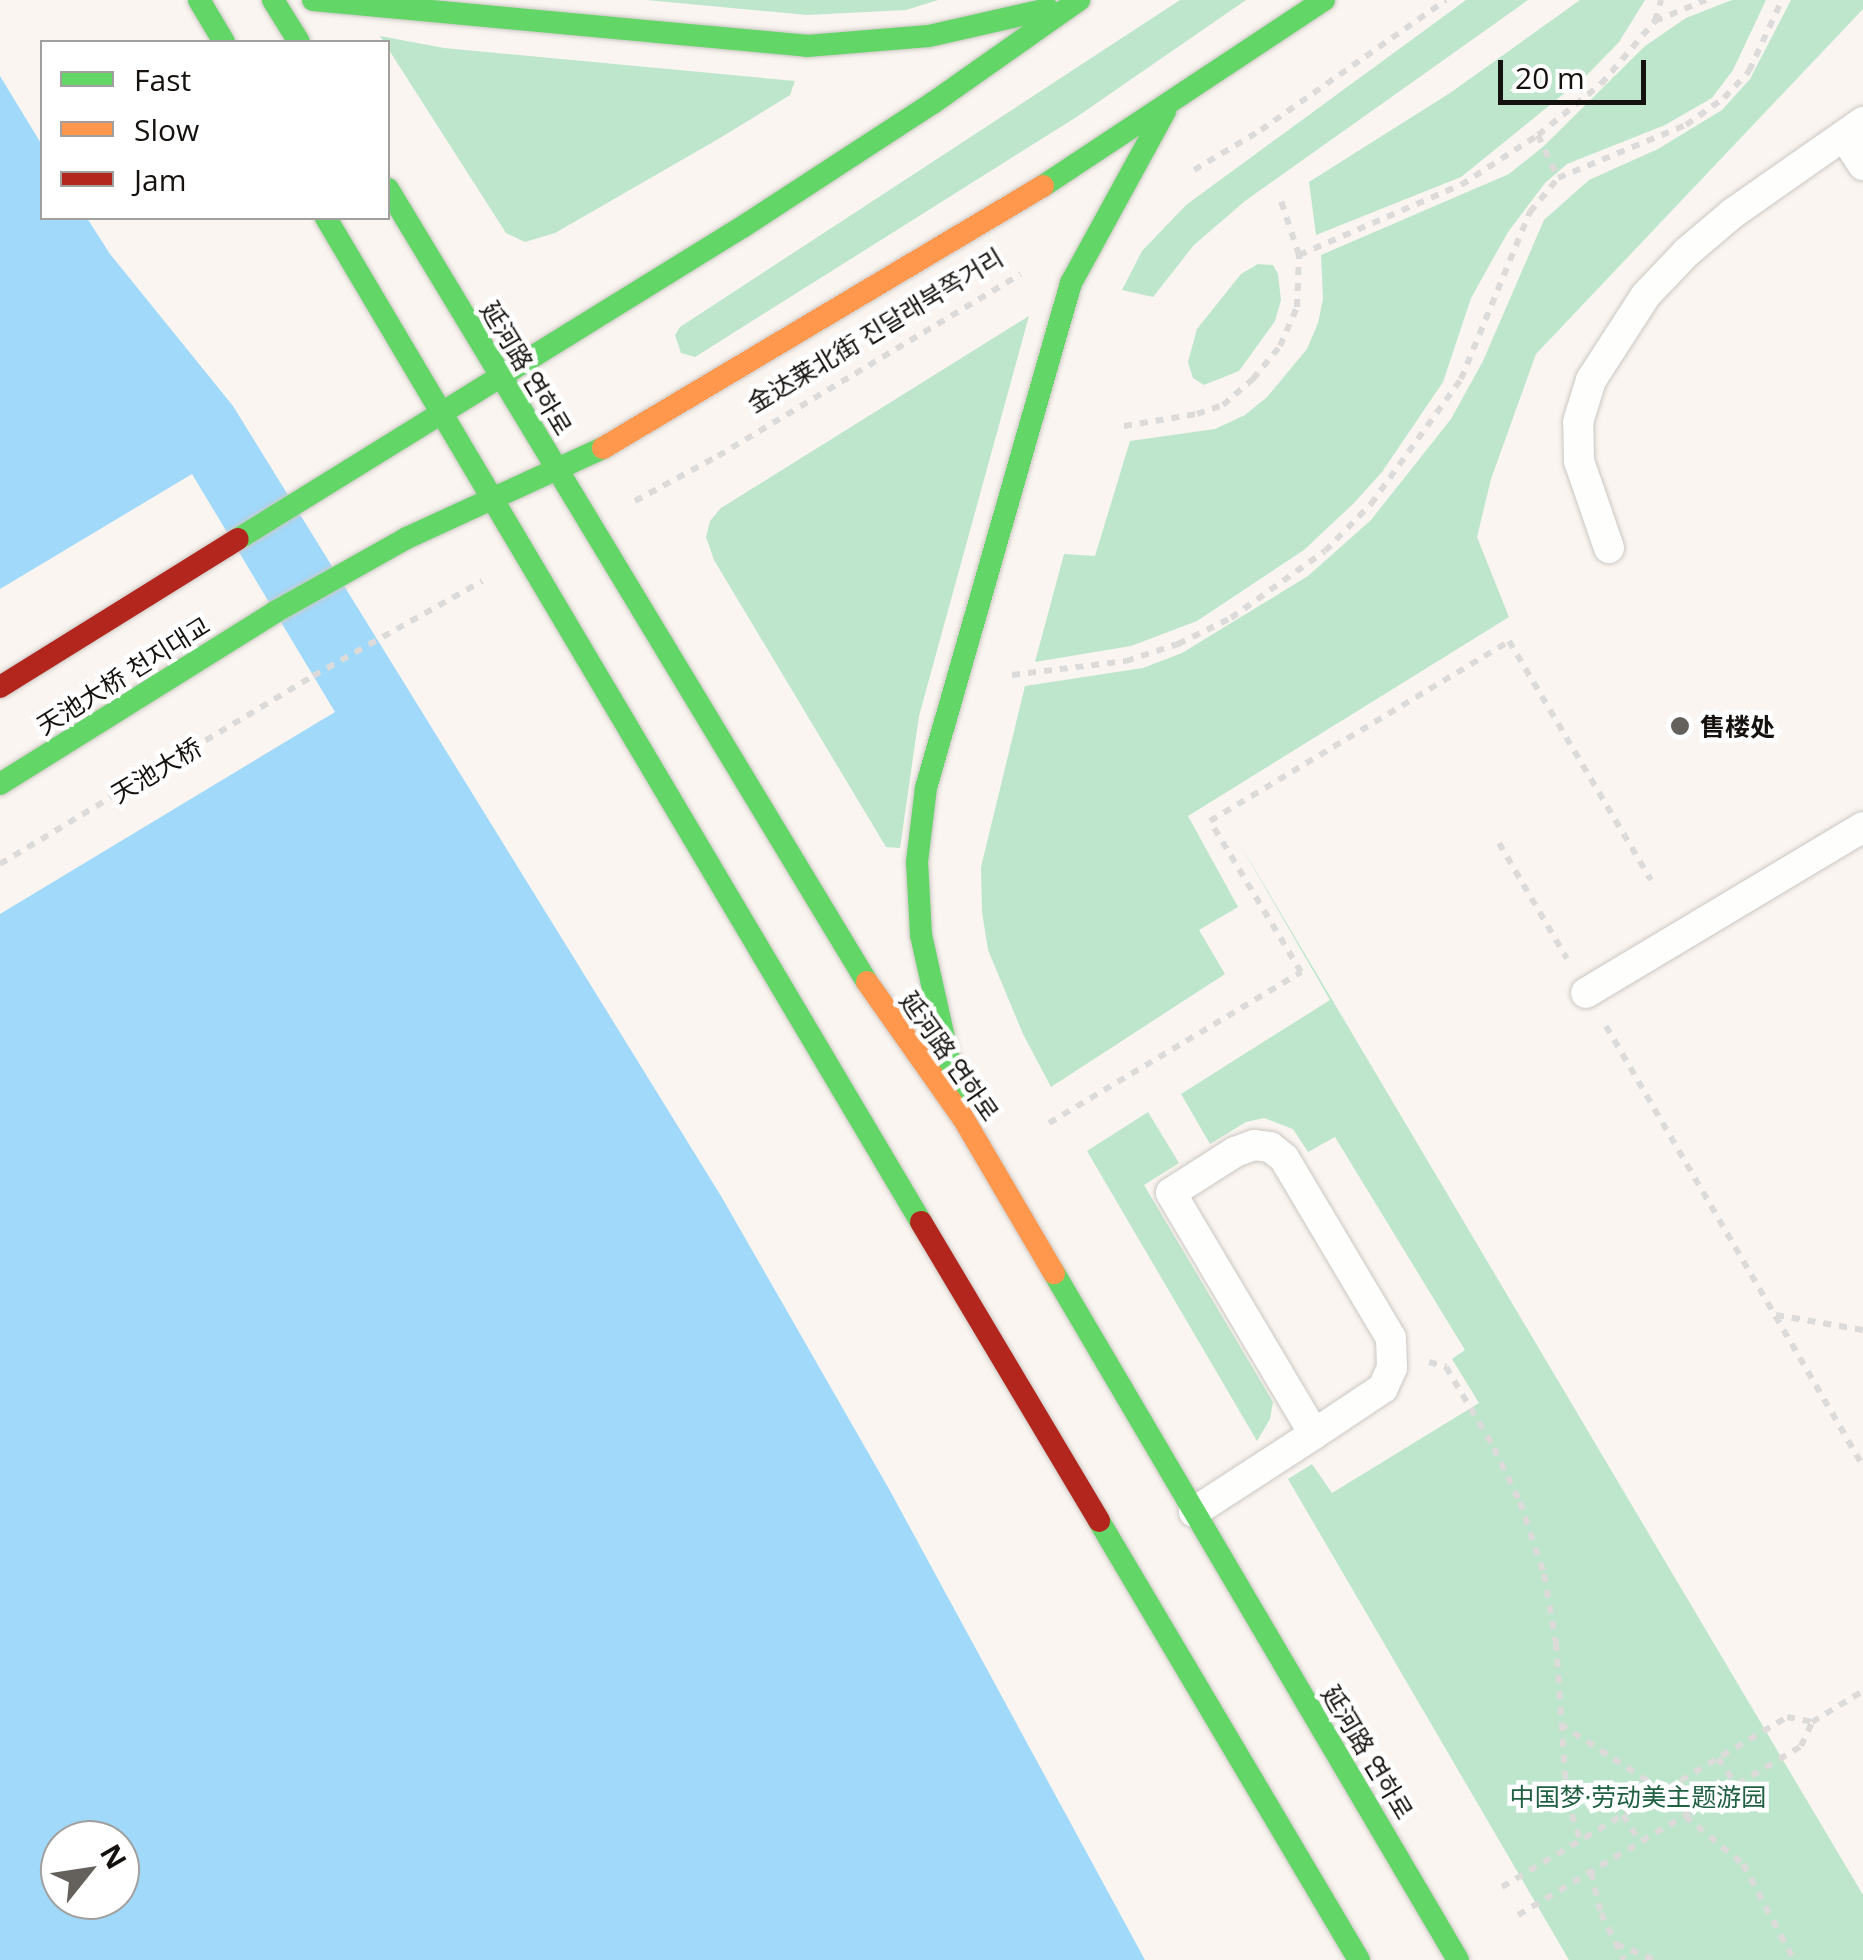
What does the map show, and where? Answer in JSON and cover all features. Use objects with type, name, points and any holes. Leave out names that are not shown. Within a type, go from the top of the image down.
[{"type":"main road","points":[[199,0],[223,40]]},
{"type":"main road","points":[[273,0],[298,40]]},
{"type":"main road","points":[[313,0],[807,46],[929,36],[1077,1]]},
{"type":"main road","name":"金达莱北街 진달래북쪽거리","points":[[276,612],[407,538],[648,425],[1001,213],[1324,0]]},
{"type":"main road","points":[[0,686],[442,417],[904,122],[1077,1]]},
{"type":"main road","points":[[963,1118],[921,935],[916,862],[926,788],[1071,282],[1170,102]]},
{"type":"main road","name":"延河路 연하로","points":[[390,192],[886,1014],[963,1118],[1458,1960]]},
{"type":"main road","points":[[327,220],[1359,1960]]},
{"type":"main road","name":"天池大桥 천지대교","points":[[0,784],[276,612]]},
{"type":"lane","points":[[1610,548],[1579,460],[1578,422],[1591,380],[1646,295],[1686,252],[1733,213],[1854,129],[1863,165]]},
{"type":"lane","points":[[1586,993],[1863,827]]},
{"type":"lane","points":[[1194,1512],[1314,1434],[1383,1388],[1394,1353],[1391,1338],[1284,1158],[1270,1147],[1254,1146],[1235,1152],[1171,1193],[1314,1434]]},
{"type":"path","points":[[1181,178],[1261,130],[1446,0]]},
{"type":"path","points":[[1299,256],[1461,185],[1538,135],[1601,84],[1655,21],[1661,0]]},
{"type":"path","points":[[1655,21],[1706,0]]},
{"type":"path","points":[[1012,674],[1126,662],[1178,644],[1231,618],[1325,551],[1371,504],[1461,379],[1530,212],[1558,178],[1686,125],[1724,98],[1748,71],[1782,0]]},
{"type":"path","points":[[1538,135],[1558,178]]},
{"type":"path","points":[[1124,426],[1197,414],[1224,405],[1253,379],[1280,346],[1298,307],[1299,256],[1279,194]]},
{"type":"path","name":"金达莱北街 진달래북쪽거리","points":[[588,525],[718,456],[1035,266]]},
{"type":"path","name":"天池大桥","points":[[0,864],[313,676],[526,558]]},
{"type":"path","points":[[1050,1123],[1301,972],[1210,820],[1508,641],[1651,880]]},
{"type":"path","points":[[1499,844],[1863,1466]]},
{"type":"path","points":[[1774,1315],[1863,1330]]},
{"type":"path","points":[[1394,1353],[1446,1367],[1494,1448],[1520,1502],[1544,1574],[1556,1643],[1559,1723],[1568,1799],[1580,1840]]},
{"type":"path","points":[[1518,1916],[1801,1746],[1812,1722],[1863,1691]]},
{"type":"path","points":[[1502,1887],[1787,1717],[1812,1722]]},
{"type":"path","points":[[1559,1723],[1663,1791]]},
{"type":"path","points":[[1718,1758],[1736,1785]]},
{"type":"path","points":[[1623,1814],[1640,1842]]},
{"type":"path","points":[[1685,1816],[1743,1864],[1794,1960]]},
{"type":"path","points":[[1591,1872],[1624,1960]]},
{"type":"path","points":[[1615,1943],[1654,1960]]},
{"type":"green space","points":[[646,0],[938,0],[906,10],[807,15]]},
{"type":"green space","points":[[1180,0],[1246,0],[1075,118],[695,357],[681,353],[675,335],[680,327]]},
{"type":"green space","points":[[1466,0],[1528,0],[1245,201],[1194,245],[1153,297],[1122,290],[1142,251],[1186,205]]},
{"type":"green space","points":[[1580,0],[1645,0],[1619,42],[1587,75],[1461,177],[1316,235],[1309,182],[1450,93]]},
{"type":"green space","points":[[1732,0],[1766,0],[1733,70],[1712,98],[1665,125],[1567,164],[1545,183],[1508,232],[1471,298],[1443,382],[1382,472],[1354,503],[1304,550],[1197,621],[1131,646],[1035,662],[1064,554],[1095,556],[1130,441],[1215,429],[1245,415],[1267,397],[1307,349],[1318,323],[1323,299],[1321,255],[1509,174],[1545,145],[1645,46],[1686,18]]},
{"type":"green space","points":[[1791,0],[1863,0],[1863,9],[1536,354],[1491,479],[1477,537],[1509,617],[1188,816],[1238,907],[1199,930],[1225,974],[1051,1087],[1023,1034],[988,950],[982,912],[981,867],[1025,686],[1143,668],[1182,653],[1308,576],[1371,520],[1451,419],[1483,361],[1544,220],[1589,180],[1658,149],[1722,110],[1750,79]]},
{"type":"green space","points":[[380,36],[444,48],[795,81],[790,95],[720,138],[555,233],[525,242],[506,233],[390,52],[390,40]]},
{"type":"green space","points":[[1258,264],[1273,265],[1278,274],[1281,300],[1275,321],[1239,371],[1204,385],[1193,378],[1188,362],[1197,329],[1241,274]]},
{"type":"green space","points":[[1029,316],[919,716],[900,848],[886,847],[714,560],[706,537],[710,521],[721,508]]},
{"type":"green space","name":"中国梦·劳动美主题游园","points":[[1238,841],[1863,1895],[1863,1960],[1569,1960],[1288,1479],[1312,1464],[1332,1493],[1479,1403],[1452,1359],[1465,1350],[1335,1137],[1308,1152],[1293,1129],[1264,1118],[1246,1122],[1210,1144],[1181,1094],[1330,1000]]},
{"type":"green space","points":[[1148,1112],[1179,1163],[1144,1185],[1273,1402],[1270,1419],[1257,1441],[1087,1151]]},
{"type":"water","points":[[0,76],[40,142],[40,220],[88,220],[110,254],[233,406],[721,1196],[889,1489],[1145,1960],[0,1960]]},
{"type":"pier","points":[[192,474],[335,712],[0,914],[0,589]]},
{"type":"traffic: fast","points":[[199,0],[223,40]]},
{"type":"traffic: fast","points":[[273,0],[298,40]]},
{"type":"traffic: fast","points":[[313,0],[807,46],[929,36],[1048,9]]},
{"type":"traffic: fast","points":[[238,539],[744,226],[933,103],[1079,0]]},
{"type":"traffic: fast","points":[[1043,186],[1324,0]]},
{"type":"traffic: fast","points":[[957,1096],[921,935],[917,862],[926,788],[1071,283],[1165,111]]},
{"type":"traffic: fast","points":[[390,192],[867,982]]},
{"type":"traffic: fast","points":[[327,220],[921,1222]]},
{"type":"traffic: fast","points":[[0,784],[275,612],[407,538],[603,448]]},
{"type":"traffic: fast","points":[[1054,1273],[1458,1960]]},
{"type":"traffic: fast","points":[[1099,1521],[1359,1960]]},
{"type":"traffic: slow","points":[[603,448],[1043,186]]},
{"type":"traffic: slow","points":[[867,982],[963,1118],[1054,1273]]},
{"type":"traffic: jam","points":[[0,687],[238,539]]},
{"type":"traffic: jam","points":[[921,1222],[1099,1521]]},
{"type":"place","name":"售楼处","points":[[1680,726]]}]
